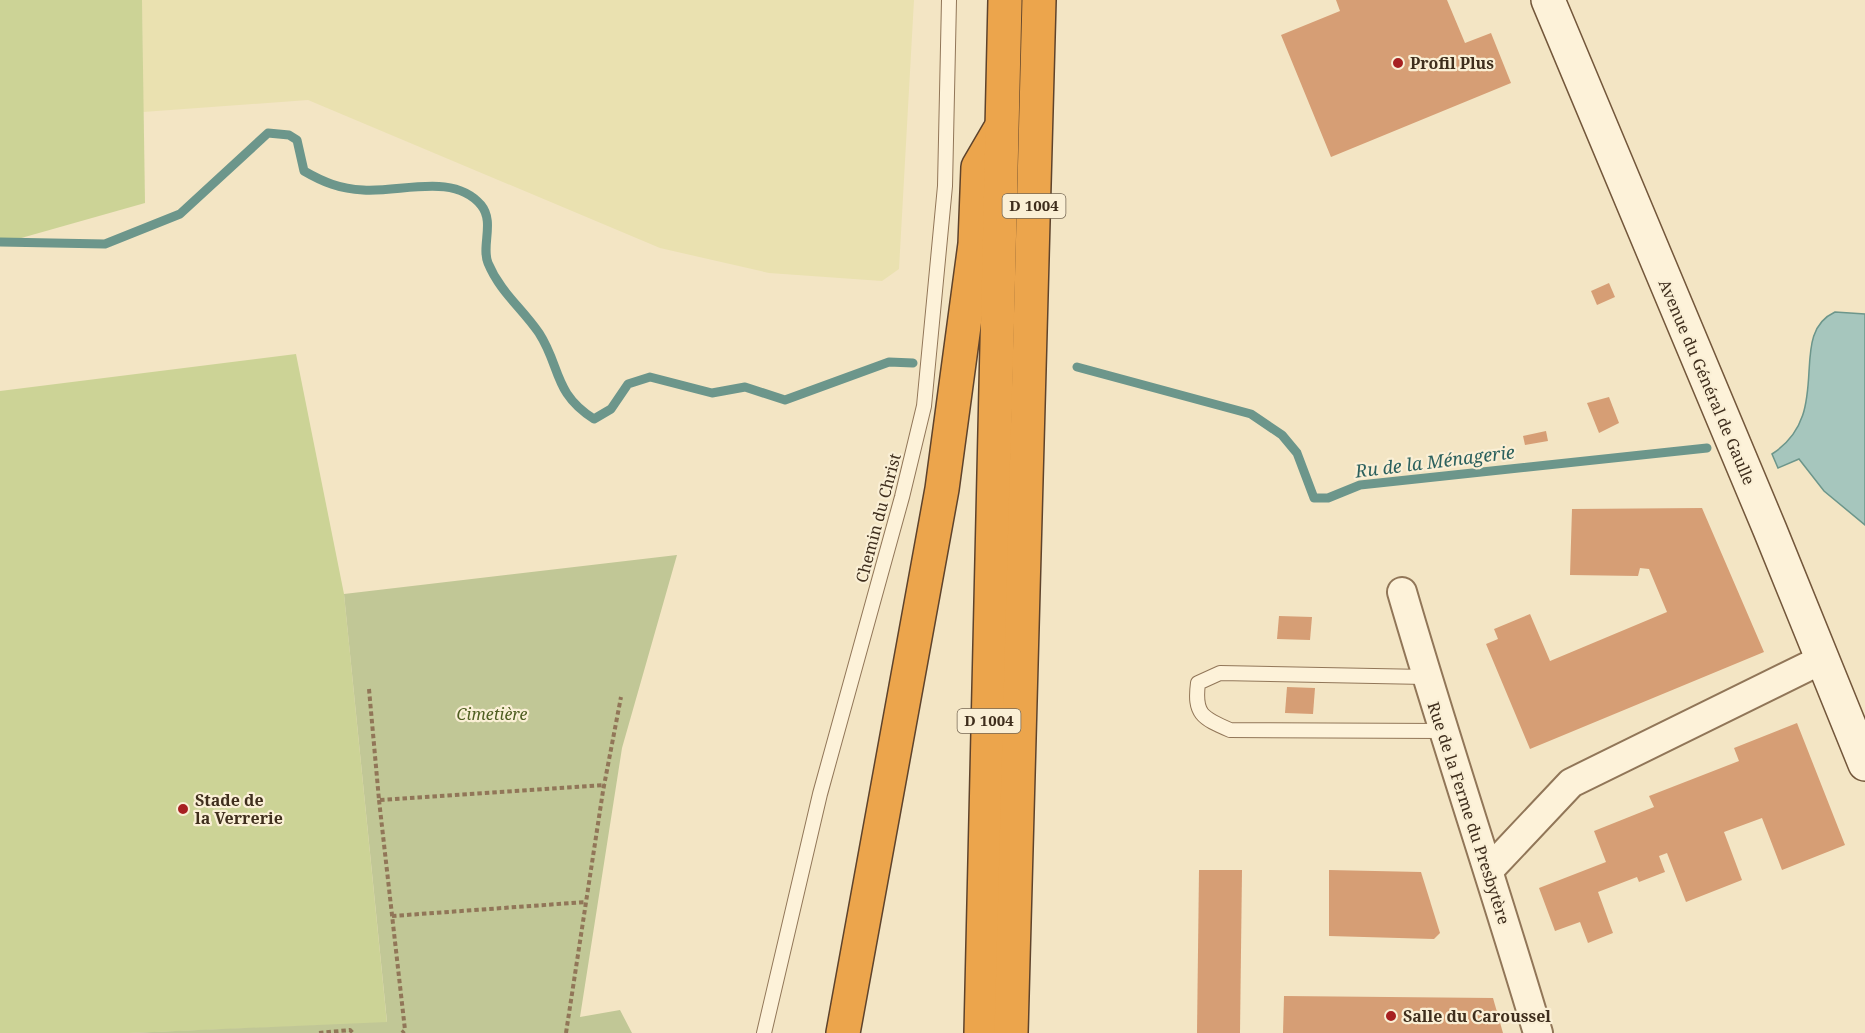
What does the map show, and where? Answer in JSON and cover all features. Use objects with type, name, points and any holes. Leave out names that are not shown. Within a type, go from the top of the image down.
[{"type":"highway","name":"D 1004","points":[[981,1033],[1005,0]]},
{"type":"highway","name":"D 1004","points":[[1011,1033],[1039,0]]},
{"type":"highway","points":[[843,1033],[942,489],[975,244],[978,167],[1002,124]]},
{"type":"main road","name":"Avenue du Général de Gaulle","points":[[1548,0],[1865,764]]},
{"type":"street","name":"Rue de la Ferme du Presbytère","points":[[1402,592],[1442,731],[1489,870],[1538,1033]]},
{"type":"street","points":[[1489,870],[1570,783],[1823,659]]},
{"type":"lane","name":"Chemin du Christ","points":[[764,1033],[820,794],[903,497],[924,406],[945,186],[949,0]]},
{"type":"lane","points":[[1426,677],[1220,673],[1198,683],[1196,703],[1200,711],[1215,723],[1230,730],[1442,731]]},
{"type":"path","points":[[369,689],[405,1030],[402,1033]]},
{"type":"path","points":[[566,1033],[621,697]]},
{"type":"path","points":[[379,800],[605,785]]},
{"type":"path","points":[[392,916],[586,902]]},
{"type":"path","points":[[319,1033],[350,1030],[353,1033]]},
{"type":"shaded area","points":[[142,0],[914,0],[899,269],[882,281],[769,273],[660,248],[308,100],[143,112]]},
{"type":"green space","points":[[0,0],[142,0],[145,203],[0,244]]},
{"type":"green space","name":"Stade de la Verrerie","points":[[296,354],[344,594],[387,1023],[129,1033],[0,1033],[0,391]]},
{"type":"green space","name":"Cimetière","points":[[677,555],[622,748],[580,1017],[620,1010],[632,1033],[129,1033],[387,1022],[344,594]]},
{"type":"water","points":[[1835,312],[1865,314],[1865,525],[1824,491],[1799,459],[1778,468],[1772,454],[1791,437],[1802,418],[1807,397],[1813,338],[1821,323]]},
{"type":"building","name":"Profil Plus","points":[[1336,0],[1447,0],[1465,43],[1491,33],[1511,83],[1331,157],[1281,35],[1340,11]]},
{"type":"building","points":[[1609,283],[1615,297],[1597,305],[1591,291]]},
{"type":"building","points":[[1609,397],[1619,423],[1599,433],[1587,403]]},
{"type":"building","points":[[1546,431],[1548,441],[1525,445],[1523,436]]},
{"type":"building","points":[[1702,508],[1764,652],[1530,749],[1486,644],[1498,639],[1494,629],[1530,614],[1550,661],[1667,612],[1649,569],[1640,568],[1638,576],[1570,575],[1572,509]]},
{"type":"building","points":[[1279,616],[1312,617],[1310,640],[1277,639]]},
{"type":"building","points":[[1287,687],[1315,688],[1313,714],[1285,713]]},
{"type":"building","points":[[1797,723],[1845,845],[1782,870],[1762,818],[1724,832],[1742,880],[1686,902],[1667,853],[1659,856],[1665,872],[1639,882],[1637,877],[1598,892],[1613,933],[1588,943],[1580,922],[1555,931],[1539,888],[1606,862],[1594,831],[1654,807],[1649,796],[1739,761],[1734,748]]},
{"type":"building","points":[[1199,870],[1242,870],[1240,1033],[1197,1033]]},
{"type":"building","points":[[1329,870],[1421,872],[1440,933],[1434,939],[1329,936]]},
{"type":"building","name":"Salle du Caroussel","points":[[1284,996],[1493,998],[1503,1033],[1283,1033]]},
{"type":"waterway","name":"Ru de la Ménagerie","points":[[0,242],[105,244],[180,214],[268,133],[289,135],[297,140],[304,171],[332,184],[363,190],[425,186],[456,189],[469,195],[481,205],[488,226],[486,256],[493,273],[539,333],[564,389],[571,399],[594,419],[611,409],[628,384],[650,377],[712,393],[745,387],[785,400],[889,362],[913,363]]},
{"type":"waterway","name":"Ru de la Ménagerie","points":[[1077,367],[1251,414],[1282,435],[1297,453],[1314,498],[1328,498],[1360,485],[1707,448]]},
{"type":"place","name":"Profil Plus","points":[[1398,63]]},
{"type":"place","name":"Stade de la Verrerie","points":[[183,809]]},
{"type":"place","name":"Salle du Caroussel","points":[[1391,1016]]}]
